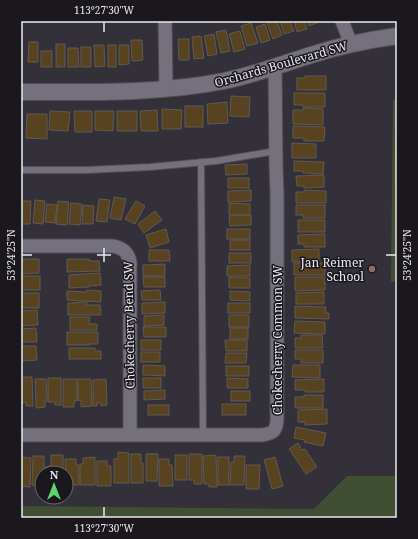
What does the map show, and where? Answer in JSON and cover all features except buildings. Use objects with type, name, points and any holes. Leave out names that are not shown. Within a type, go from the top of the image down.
[{"type":"street","points":[[165,21],[166,89]]},
{"type":"street","points":[[342,21],[351,44]]},
{"type":"street","name":"Orchards Boulevard SW","points":[[21,92],[135,91],[204,84],[247,75],[312,54],[351,44],[397,36]]},
{"type":"street","name":"Chokecherry Common SW","points":[[21,435],[267,434],[275,430],[277,426],[277,194],[275,67]]},
{"type":"street","name":"Chokecherry Bend SW","points":[[21,246],[113,246],[124,249],[129,256],[130,434]]},
{"type":"lane","points":[[21,170],[87,170],[150,167],[216,161],[276,151]]},
{"type":"lane","points":[[201,162],[203,434]]},
{"type":"green space","points":[[393,100],[397,100],[397,282],[391,282]]},
{"type":"green space","points":[[347,476],[397,476],[397,518],[21,518],[21,506],[314,509]]},
{"type":"place","name":"Jan Reimer School","points":[[372,269]]}]
